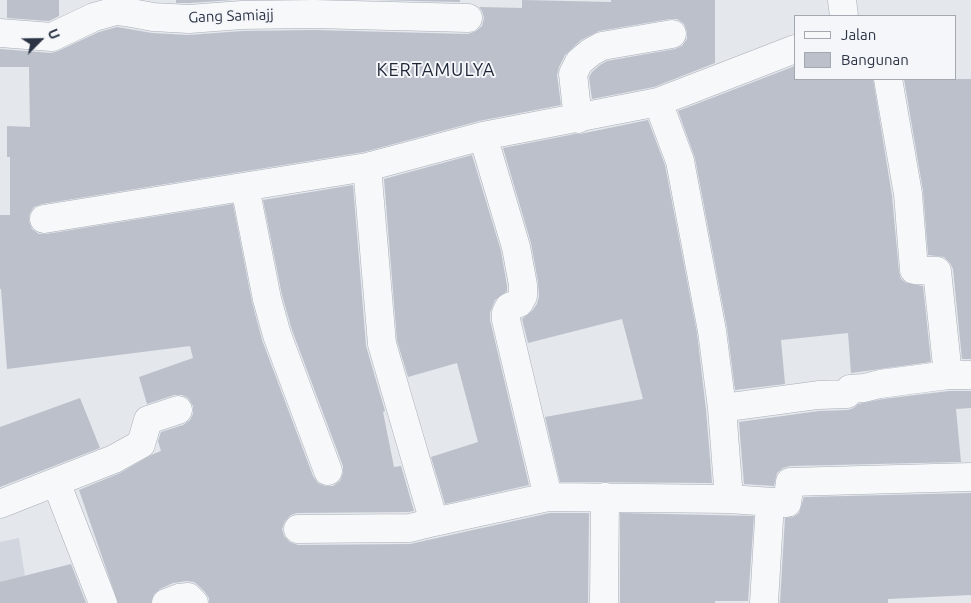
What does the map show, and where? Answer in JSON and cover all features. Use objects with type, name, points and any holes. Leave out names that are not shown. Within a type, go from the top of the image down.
[{"type":"street","points":[[842,0],[844,15]]},
{"type":"street","name":"Gang Samiajj","points":[[0,33],[52,37],[94,17],[116,11],[189,19],[242,15],[314,14],[391,8],[468,18]]},
{"type":"street","points":[[578,119],[573,74],[579,62],[602,46],[672,34]]},
{"type":"street","points":[[44,219],[368,167],[483,136],[658,102],[794,49]]},
{"type":"street","points":[[722,408],[818,395],[847,394],[850,389],[959,375],[937,271],[914,270],[908,194],[888,80]]},
{"type":"street","points":[[658,102],[680,160],[712,331],[722,408],[729,498]]},
{"type":"street","points":[[483,136],[516,247],[523,285],[523,296],[519,303],[509,307],[506,313],[506,320],[548,497]]},
{"type":"street","points":[[368,167],[382,344],[434,522]]},
{"type":"street","points":[[244,187],[276,335],[328,471]]},
{"type":"street","points":[[0,504],[114,458],[141,444],[148,420],[178,410]]},
{"type":"street","points":[[298,529],[410,528],[548,497],[729,498],[787,503],[790,482],[971,476]]},
{"type":"street","points":[[56,482],[104,603]]},
{"type":"street","points":[[604,603],[605,496]]},
{"type":"street","points":[[764,603],[770,502]]},
{"type":"street","points":[[166,603],[188,597],[194,603]]},
{"type":"shaded area","points":[[19,538],[29,603],[0,603],[0,542]]},
{"type":"building","points":[[7,0],[59,0],[59,16],[49,21],[7,18]]},
{"type":"building","points":[[176,0],[233,0],[176,3]]},
{"type":"building","points":[[377,0],[460,0],[460,2]]},
{"type":"building","points":[[522,0],[611,2],[611,0],[715,0],[715,63],[654,87],[592,99],[589,77],[600,65],[607,61],[675,49],[682,46],[687,39],[684,24],[677,19],[599,31],[581,40],[565,55],[557,75],[561,105],[479,121],[364,152],[42,204],[34,207],[30,213],[29,221],[32,229],[39,234],[46,234],[233,204],[252,302],[262,340],[313,476],[318,483],[325,486],[333,486],[340,481],[343,466],[292,330],[282,295],[263,200],[353,185],[366,346],[385,411],[383,412],[394,467],[401,466],[414,511],[297,513],[291,515],[285,521],[282,529],[284,536],[290,542],[298,545],[410,544],[550,513],[589,513],[588,603],[209,603],[209,598],[199,586],[194,582],[187,581],[173,583],[160,589],[154,594],[151,603],[118,603],[79,490],[120,473],[161,451],[158,441],[161,432],[183,425],[190,420],[193,414],[193,406],[188,398],[182,395],[174,395],[147,404],[139,377],[193,358],[190,346],[7,369],[0,289],[0,215],[10,215],[10,157],[7,157],[7,126],[30,127],[29,67],[0,67],[0,49],[51,53],[99,32],[117,27],[152,33],[188,35],[243,31],[314,30],[468,34],[482,26],[484,18],[479,7],[522,8]]},
{"type":"building","points":[[794,66],[794,80],[873,80],[892,196],[899,272],[901,279],[906,283],[923,286],[931,362],[851,373],[848,333],[781,340],[785,384],[735,390],[727,328],[695,158],[678,111]]},
{"type":"building","points":[[971,79],[971,359],[962,359],[953,269],[944,257],[928,255],[923,191],[904,80]]},
{"type":"building","points":[[648,120],[665,165],[697,333],[712,483],[560,482],[545,417],[643,399],[622,319],[528,343],[522,319],[537,304],[539,296],[538,282],[531,243],[503,148]]},
{"type":"building","points":[[472,155],[501,251],[507,291],[495,300],[490,313],[490,320],[529,485],[445,504],[431,457],[478,442],[457,363],[408,377],[397,341],[384,179]]},
{"type":"building","points":[[949,391],[971,391],[971,408],[956,409],[961,462],[790,466],[783,468],[777,473],[774,486],[744,484],[739,422],[819,411],[848,410],[858,404],[883,399]]},
{"type":"building","points":[[80,398],[100,448],[0,487],[0,427]]},
{"type":"building","points":[[971,493],[971,595],[888,599],[888,603],[780,603],[785,518],[793,517],[799,513],[804,497]]},
{"type":"building","points":[[620,513],[754,516],[748,601],[620,603]]},
{"type":"building","points":[[71,564],[86,603],[0,603],[0,582]]},
{"type":"district","name":"KERTAMULYA","points":[[436,70]]}]
